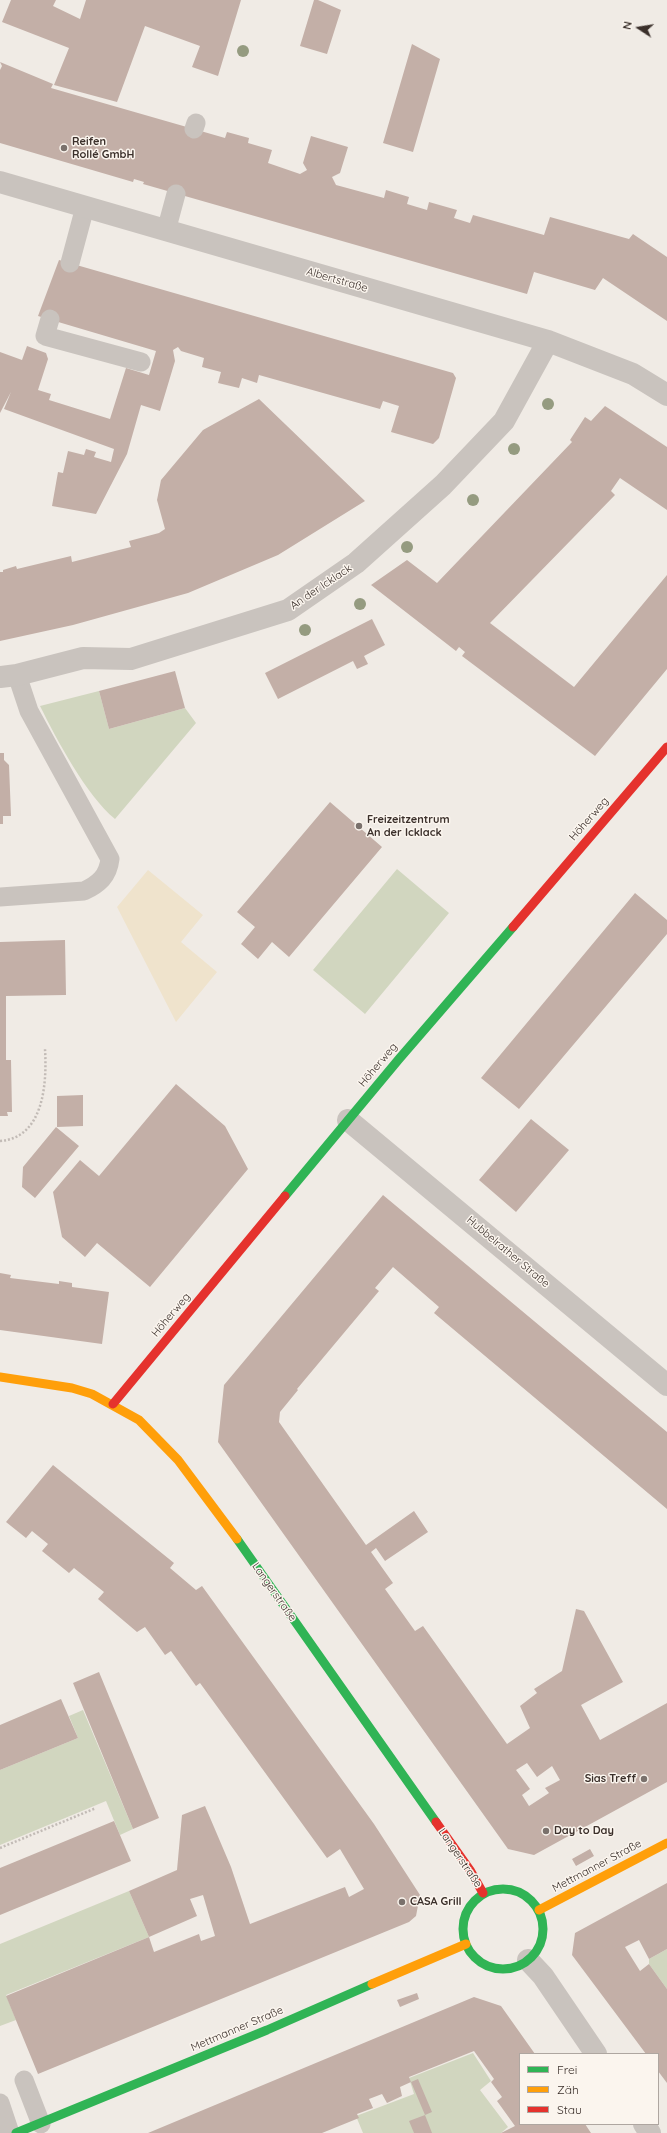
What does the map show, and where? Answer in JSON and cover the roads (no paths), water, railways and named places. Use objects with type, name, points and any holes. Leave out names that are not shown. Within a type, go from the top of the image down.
[{"type":"street","name":"Albertstraße","points":[[0,182],[548,341],[633,374],[667,395]]},
{"type":"street","name":"An der Icklack","points":[[9,676],[83,658],[132,659],[288,610],[356,563],[443,485],[504,421],[548,341]]},
{"type":"street","name":"Höherweg","points":[[113,1404],[348,1120],[667,747]]},
{"type":"street","name":"Hubbelrather Straße","points":[[348,1120],[667,1385]]},
{"type":"street","name":"Langerstraße","points":[[0,1377],[72,1388],[92,1394],[113,1404],[139,1420],[178,1460],[244,1549],[470,1870],[483,1893]]},
{"type":"street","name":"Mettmanner Straße","points":[[539,1910],[667,1843]]},
{"type":"street","points":[[499,1889],[515,1890],[533,1901],[539,1910],[544,1928],[540,1946],[528,1960],[512,1968],[493,1968],[476,1959],[466,1944],[463,1926],[465,1916],[469,1907],[483,1893],[499,1889]]},
{"type":"street","name":"Mettmanner Straße","points":[[16,2133],[267,2030],[466,1944]]},
{"type":"street","points":[[528,1960],[543,1976],[595,2053]]},
{"type":"lane","points":[[166,231],[176,194]]},
{"type":"lane","points":[[70,263],[85,207]]},
{"type":"lane","points":[[50,320],[45,336],[141,362]]},
{"type":"lane","points":[[0,897],[84,891],[93,887],[103,878],[109,868],[110,859],[9,676]]},
{"type":"lane","points":[[24,2080],[41,2124]]},
{"type":"lane","points":[[0,2102],[10,2133]]},
{"type":"place","name":"Reifen Rollé GmbH","points":[[64,148]]},
{"type":"place","name":"Freizeitzentrum An der Icklack","points":[[359,826]]},
{"type":"place","name":"Sias Treff","points":[[644,1779]]},
{"type":"place","name":"Day to Day","points":[[546,1831]]},
{"type":"place","name":"CASA Grill","points":[[402,1902]]}]
